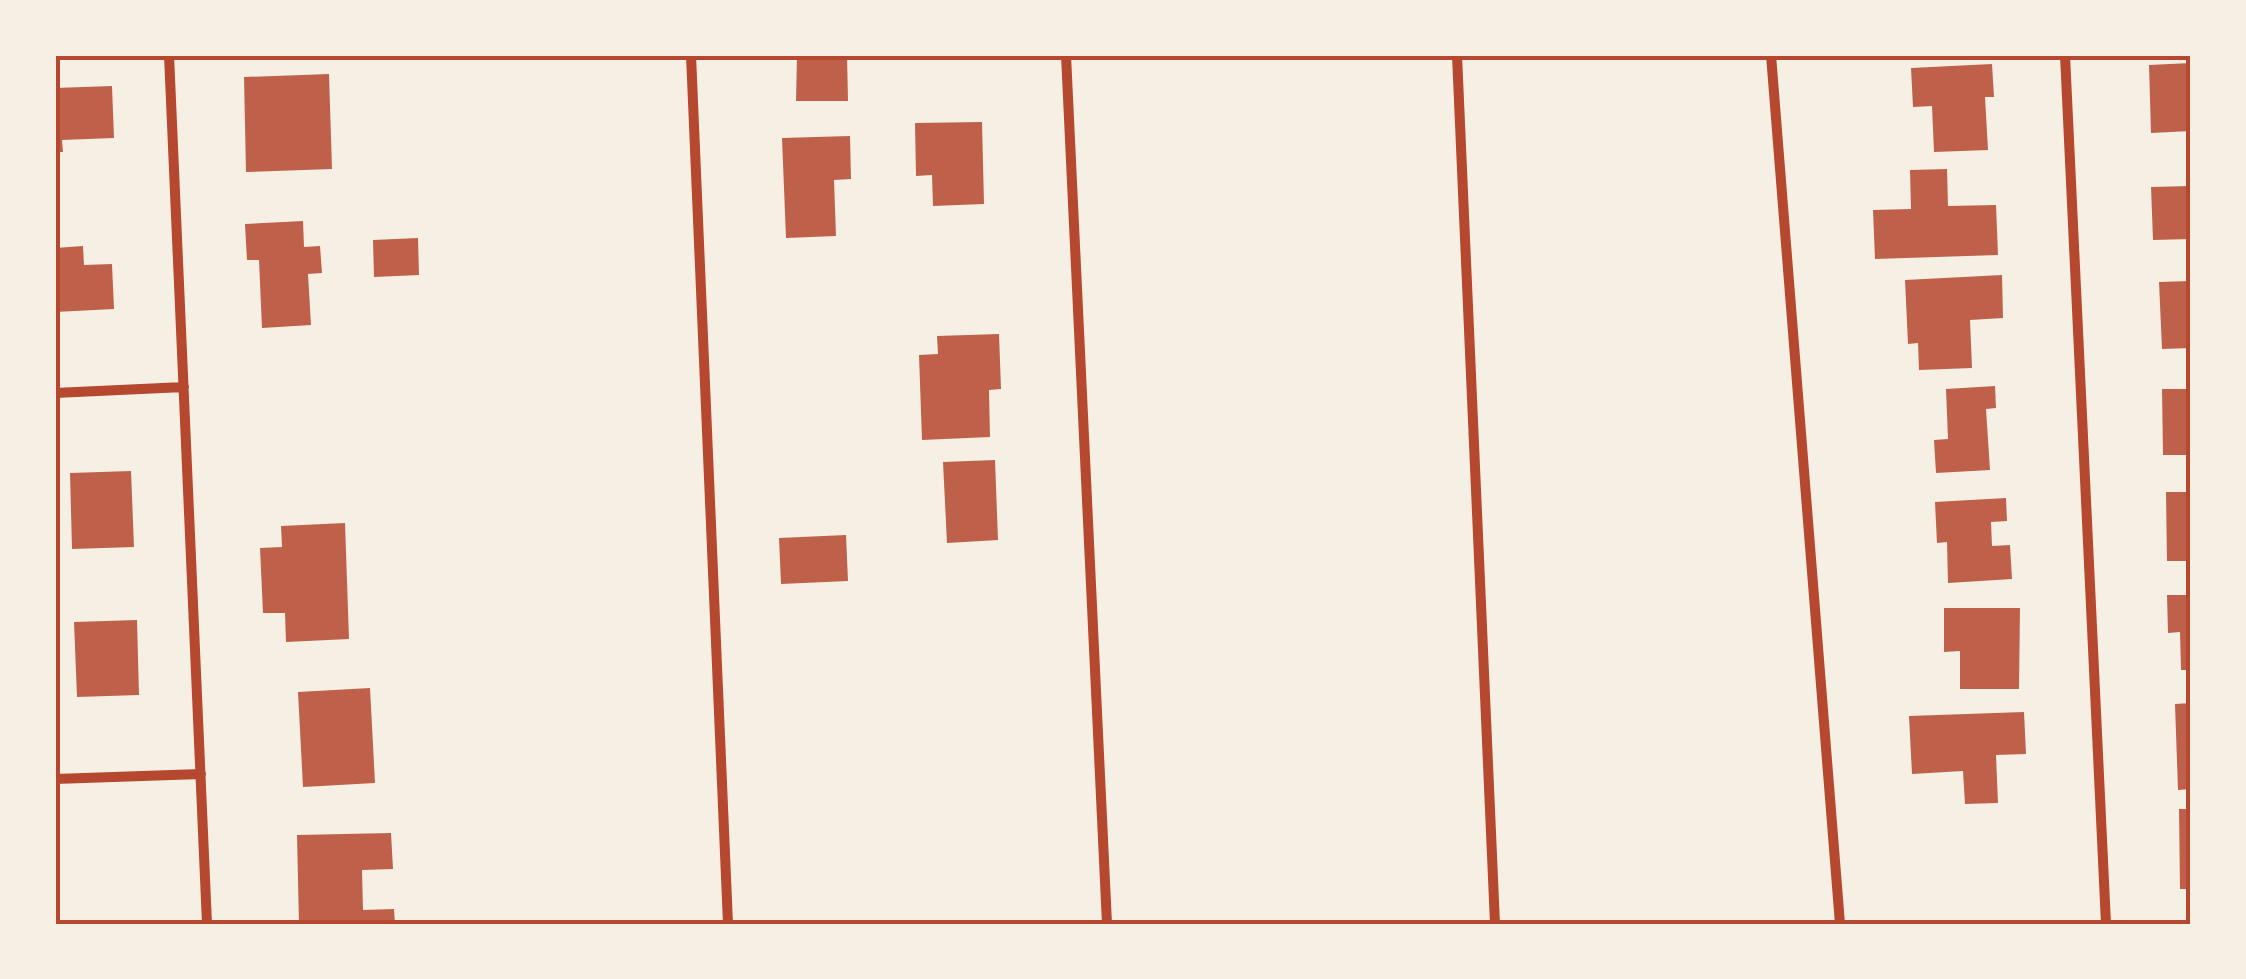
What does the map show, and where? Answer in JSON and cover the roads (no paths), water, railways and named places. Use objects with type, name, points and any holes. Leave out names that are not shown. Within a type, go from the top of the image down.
[{"type":"street","points":[[169,55],[208,924]]},
{"type":"street","points":[[691,55],[728,924]]},
{"type":"street","points":[[1066,55],[1107,924]]},
{"type":"street","points":[[1457,55],[1494,924]]},
{"type":"street","points":[[1771,55],[1840,924]]},
{"type":"street","points":[[2065,55],[2106,924]]},
{"type":"street","points":[[55,393],[184,387]]},
{"type":"street","points":[[55,780],[201,774]]}]
